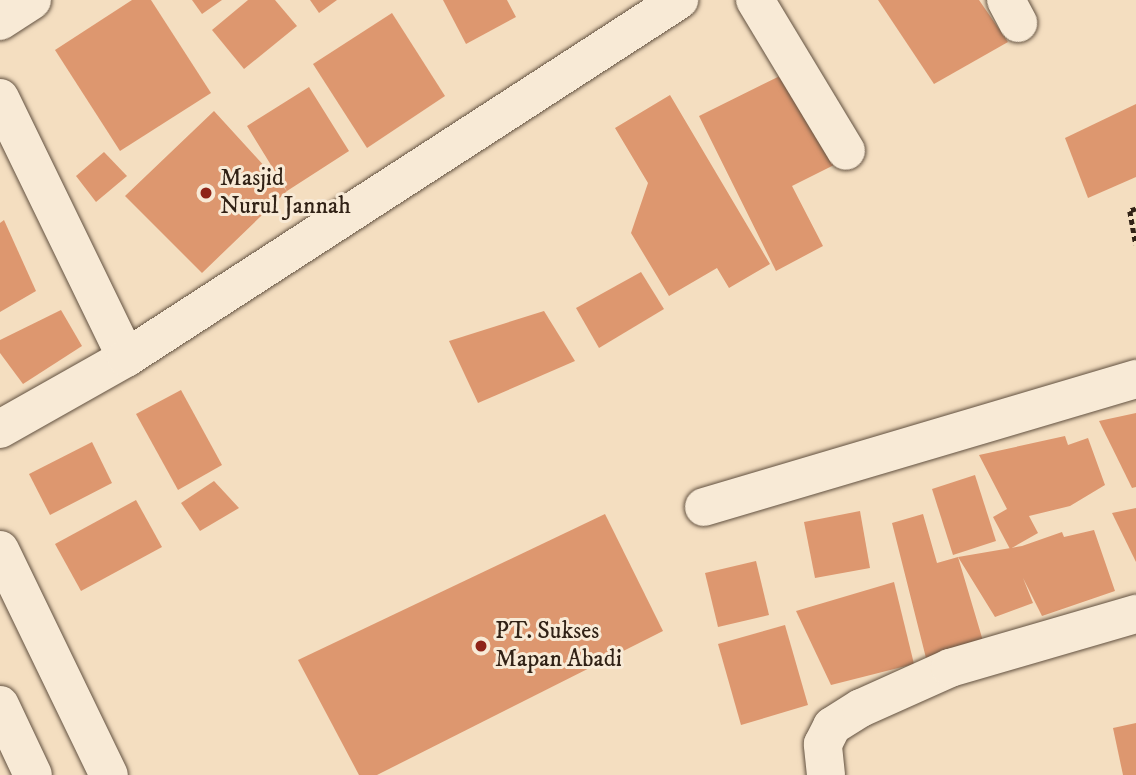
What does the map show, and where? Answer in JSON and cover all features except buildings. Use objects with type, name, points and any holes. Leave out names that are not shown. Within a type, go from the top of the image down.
[{"type":"street","points":[[0,21],[32,0]]},
{"type":"street","points":[[0,429],[126,358],[678,0]]},
{"type":"street","points":[[755,0],[846,151]]},
{"type":"street","points":[[0,98],[126,358]]},
{"type":"street","points":[[704,508],[1136,379]]},
{"type":"street","points":[[0,550],[109,775]]},
{"type":"street","points":[[826,775],[823,744],[832,726],[861,708],[950,668],[1136,614]]},
{"type":"street","points":[[0,705],[33,775]]},
{"type":"path","points":[[1136,209],[1130,211],[1136,244]]},
{"type":"place","name":"Masjid Nurul Jannah","points":[[206,193]]},
{"type":"place","name":"PT. Sukses Mapan Abadi","points":[[481,646]]}]
